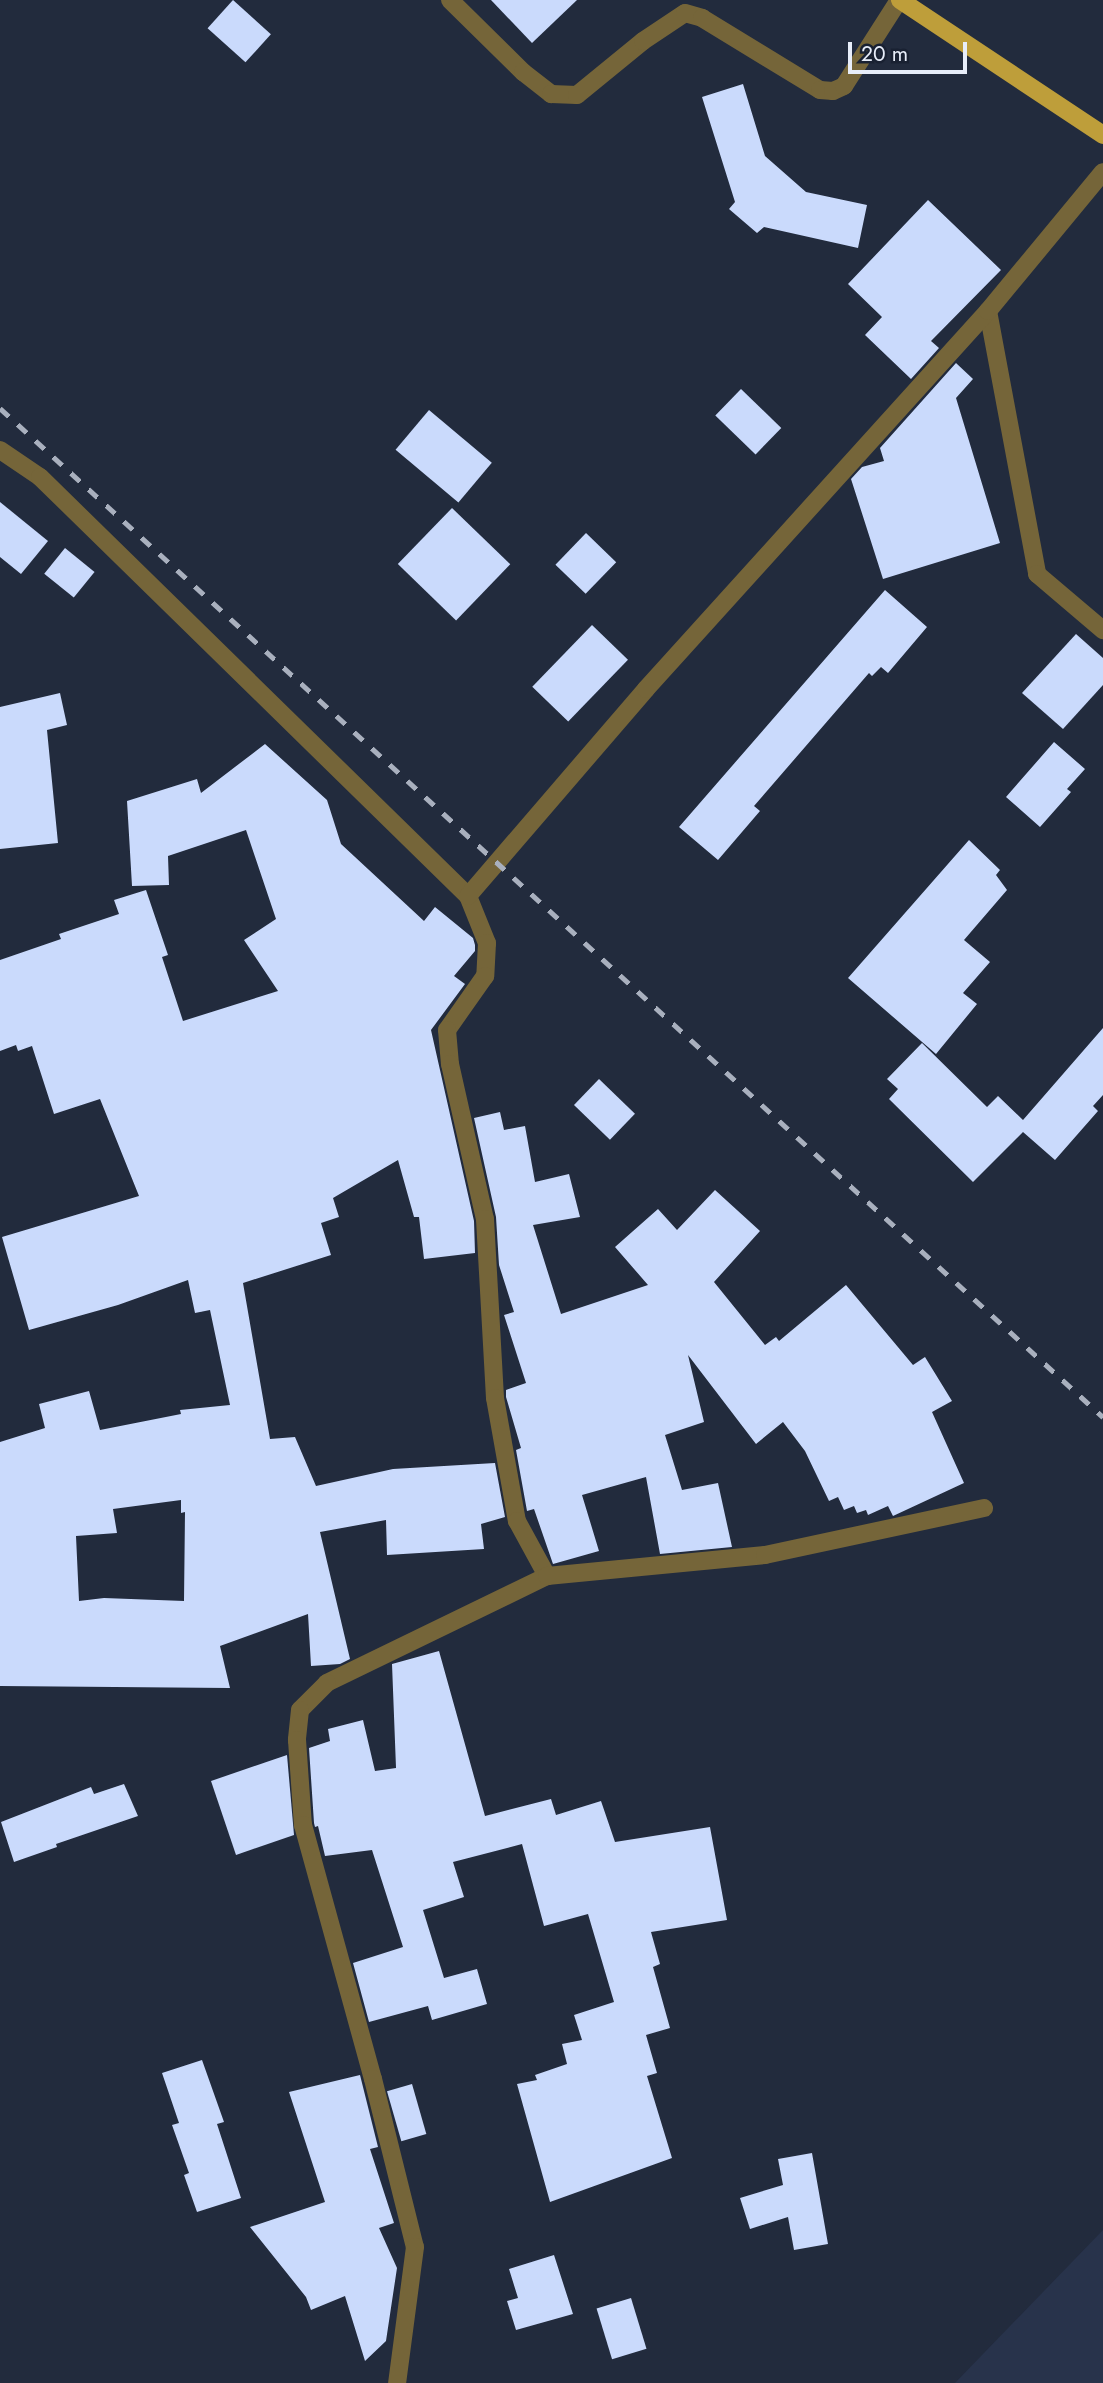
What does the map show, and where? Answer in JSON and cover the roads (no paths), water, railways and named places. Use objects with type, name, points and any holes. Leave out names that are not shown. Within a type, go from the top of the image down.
[{"type":"main road","points":[[899,0],[1103,135]]},
{"type":"street","points":[[450,0],[523,72],[551,94],[577,95],[643,41],[685,13],[702,18],[820,90],[833,91],[844,86],[899,0]]},
{"type":"street","points":[[468,895],[646,689],[988,311],[1103,172]]},
{"type":"street","points":[[988,311],[1037,574],[1103,630]]},
{"type":"street","points":[[0,450],[40,477],[468,895],[487,943],[485,976],[447,1030],[450,1064],[485,1219],[495,1398],[517,1521],[547,1576]]},
{"type":"street","points":[[397,2383],[415,2247],[373,2079],[303,1825],[297,1740],[300,1710],[327,1683],[547,1576],[765,1555],[984,1508]]},
{"type":"railway","points":[[0,408],[1103,1417]]}]
